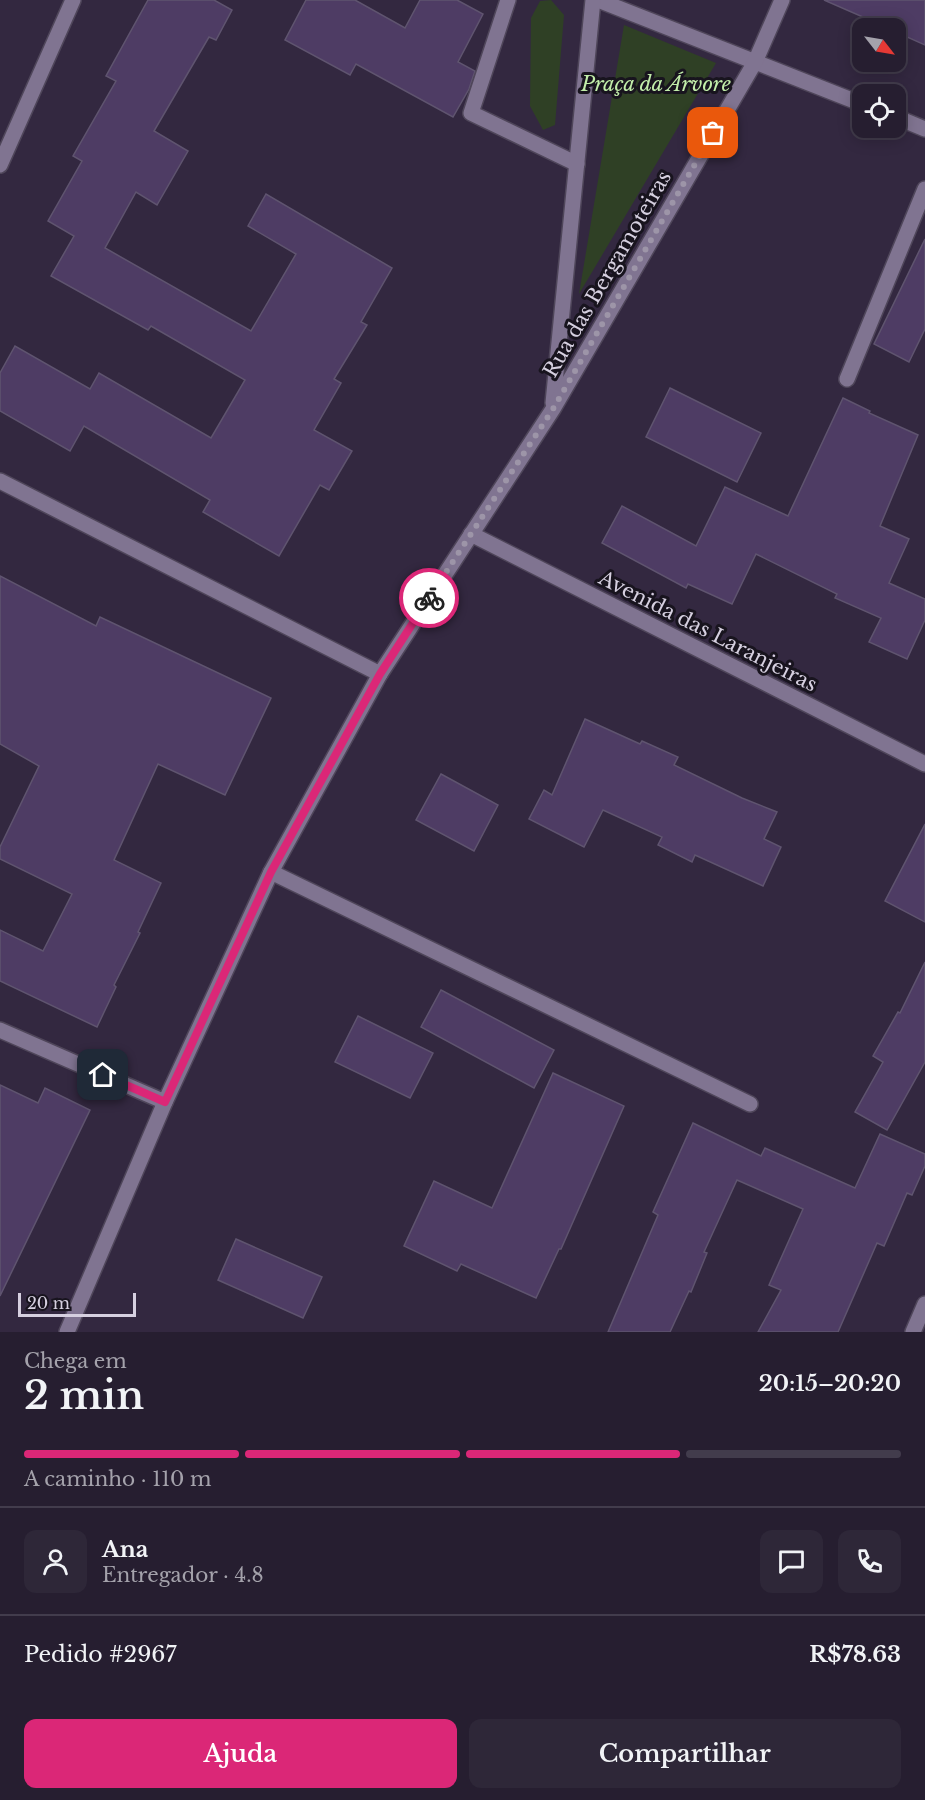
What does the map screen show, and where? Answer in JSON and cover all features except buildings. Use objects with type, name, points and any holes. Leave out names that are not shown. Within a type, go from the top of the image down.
[{"type":"street","points":[[0,165],[73,0]]},
{"type":"street","points":[[508,0],[471,113],[577,164]]},
{"type":"street","points":[[553,409],[593,0]]},
{"type":"street","points":[[598,0],[852,100]]},
{"type":"street","name":"Rua das Bergamoteiras","points":[[67,1332],[165,1102],[271,872],[380,674],[553,409],[755,62],[782,0]]},
{"type":"street","points":[[906,121],[925,129]]},
{"type":"street","points":[[847,379],[925,189]]},
{"type":"street","points":[[0,481],[380,674]]},
{"type":"street","name":"Avenida das Laranjeiras","points":[[471,534],[925,764]]},
{"type":"street","points":[[271,872],[750,1104]]},
{"type":"street","points":[[0,1030],[165,1102]]},
{"type":"street","points":[[913,1332],[925,1304]]},
{"type":"green space","points":[[551,0],[564,15],[555,125],[543,130],[530,106],[531,18],[540,1]]},
{"type":"green space","name":"Praça da Árvore","points":[[624,25],[716,63],[579,294]]},
{"type":"way so far","points":[[429,598],[553,409],[713,133]]},
{"type":"route","points":[[103,1075],[165,1102],[271,872],[380,674],[429,598]]}]
